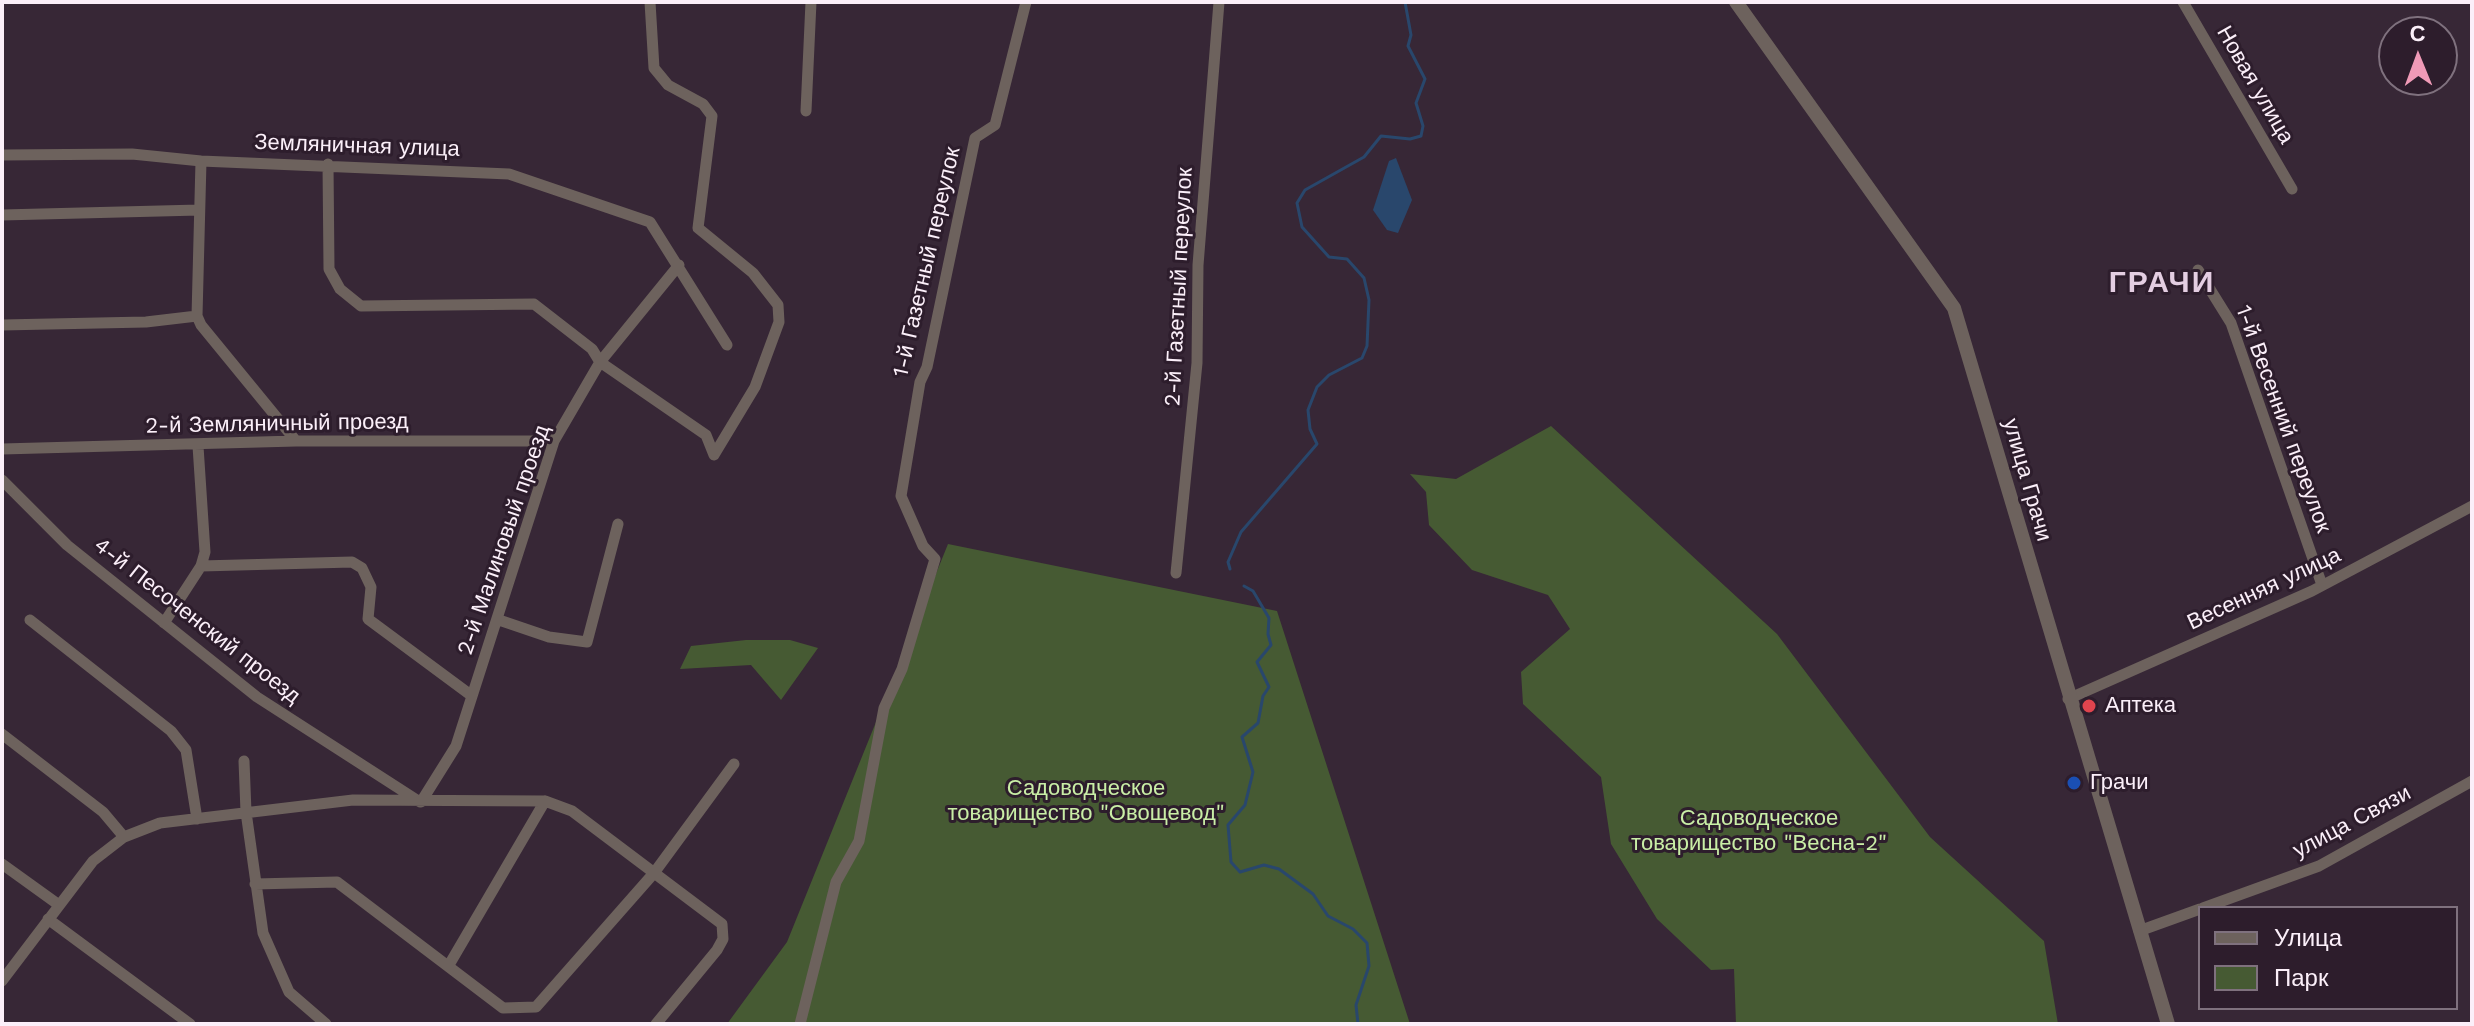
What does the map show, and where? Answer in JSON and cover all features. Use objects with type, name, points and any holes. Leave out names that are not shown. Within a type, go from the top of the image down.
[{"type":"street","points":[[328,164],[329,269],[340,289],[361,306],[534,304],[592,349],[600,362],[706,435],[714,455],[755,387],[779,322],[778,305],[753,273],[698,228],[712,116],[703,104],[668,85],[654,68],[650,50],[650,2]]},
{"type":"street","points":[[806,111],[811,2]]},
{"type":"street","name":"1-й Газетный переулок","points":[[800,1024],[836,882],[859,841],[884,708],[902,669],[935,559],[917,535],[901,496],[920,382],[927,367],[975,138],[995,125],[1026,2]]},
{"type":"street","name":"2-й Газетный переулок","points":[[1176,573],[1197,363],[1198,265],[1219,2]]},
{"type":"street","name":"улица Грачи","points":[[1736,2],[1954,308],[2068,699],[2168,1024]]},
{"type":"street","name":"Новая улица","points":[[2183,2],[2292,189]]},
{"type":"street","name":"Земляничная улица","points":[[2,155],[132,154],[201,161],[509,174],[650,222],[727,345]]},
{"type":"street","points":[[201,161],[197,316],[296,441]]},
{"type":"street","points":[[2,215],[199,210]]},
{"type":"street","name":"2-й Малиновый проезд","points":[[421,802],[456,746],[554,441],[600,362],[679,265]]},
{"type":"street","name":"1-й Весенний переулок","points":[[2198,270],[2231,323],[2322,585]]},
{"type":"street","points":[[2,325],[146,322],[197,316]]},
{"type":"street","name":"2-й Земляничный проезд","points":[[2,449],[296,441],[554,441]]},
{"type":"street","points":[[164,623],[201,566],[205,544],[198,446]]},
{"type":"street","name":"4-й Песоченский проезд","points":[[2,480],[67,545],[257,697],[421,802]]},
{"type":"street","name":"Весенняя улица","points":[[2068,699],[2322,585],[2472,506]]},
{"type":"street","points":[[499,620],[549,637],[587,642],[618,524]]},
{"type":"street","points":[[201,566],[352,562],[362,568],[371,587],[368,619],[472,696]]},
{"type":"street","points":[[30,620],[171,731],[186,750],[197,819]]},
{"type":"street","points":[[2,734],[103,812],[124,837]]},
{"type":"street","points":[[244,761],[246,812],[263,933],[289,992],[326,1024]]},
{"type":"street","points":[[255,884],[337,882],[503,1008],[536,1007],[654,873],[734,764]]},
{"type":"street","name":"улица Связи","points":[[2210,906],[2319,866],[2472,781]]},
{"type":"street","points":[[2,981],[93,861],[124,837],[160,823],[353,800],[545,801],[572,811],[722,924],[723,939],[717,950],[656,1024]]},
{"type":"street","points":[[449,965],[545,801]]},
{"type":"street","points":[[2,864],[59,905]]},
{"type":"street","name":"улица Связи","points":[[2139,931],[2198,910]]},
{"type":"street","points":[[48,919],[190,1024]]},
{"type":"green space","name":"Садоводческое товарищество \"Весна-2\"","points":[[1551,426],[1777,634],[1930,837],[2044,941],[2058,1024],[1736,1024],[1734,969],[1711,970],[1657,919],[1611,844],[1601,777],[1523,704],[1521,672],[1570,629],[1548,595],[1472,570],[1429,525],[1426,492],[1410,474],[1456,479]]},
{"type":"green space","name":"Садоводческое товарищество \"Овощевод\"","points":[[948,544],[1277,611],[1410,1024],[727,1024],[787,942]]},
{"type":"green space","points":[[746,640],[790,640],[818,648],[781,700],[751,665],[680,669],[691,646]]},
{"type":"water","points":[[1396,158],[1412,200],[1398,233],[1387,230],[1373,210],[1389,161]]},
{"type":"waterway","points":[[1230,569],[1228,562],[1241,532],[1317,444],[1310,429],[1308,410],[1317,387],[1329,375],[1362,358],[1367,346],[1369,300],[1364,278],[1347,259],[1329,257],[1302,227],[1297,203],[1305,190],[1364,157],[1381,136],[1410,139],[1421,136],[1423,126],[1416,103],[1425,79],[1408,46],[1411,35],[1405,2]]},
{"type":"waterway","points":[[1244,586],[1253,591],[1269,618],[1271,645],[1257,662],[1269,687],[1263,696],[1258,723],[1242,737],[1253,772],[1245,805],[1228,825],[1231,862],[1240,872],[1264,865],[1279,869],[1313,894],[1328,916],[1353,929],[1367,943],[1369,966],[1356,1005],[1358,1024]]},
{"type":"place","name":"Аптека","points":[[2089,706]]},
{"type":"place","name":"Грачи","points":[[2074,783]]},
{"type":"district","name":"ГРАЧИ","points":[[2162,283]]}]
